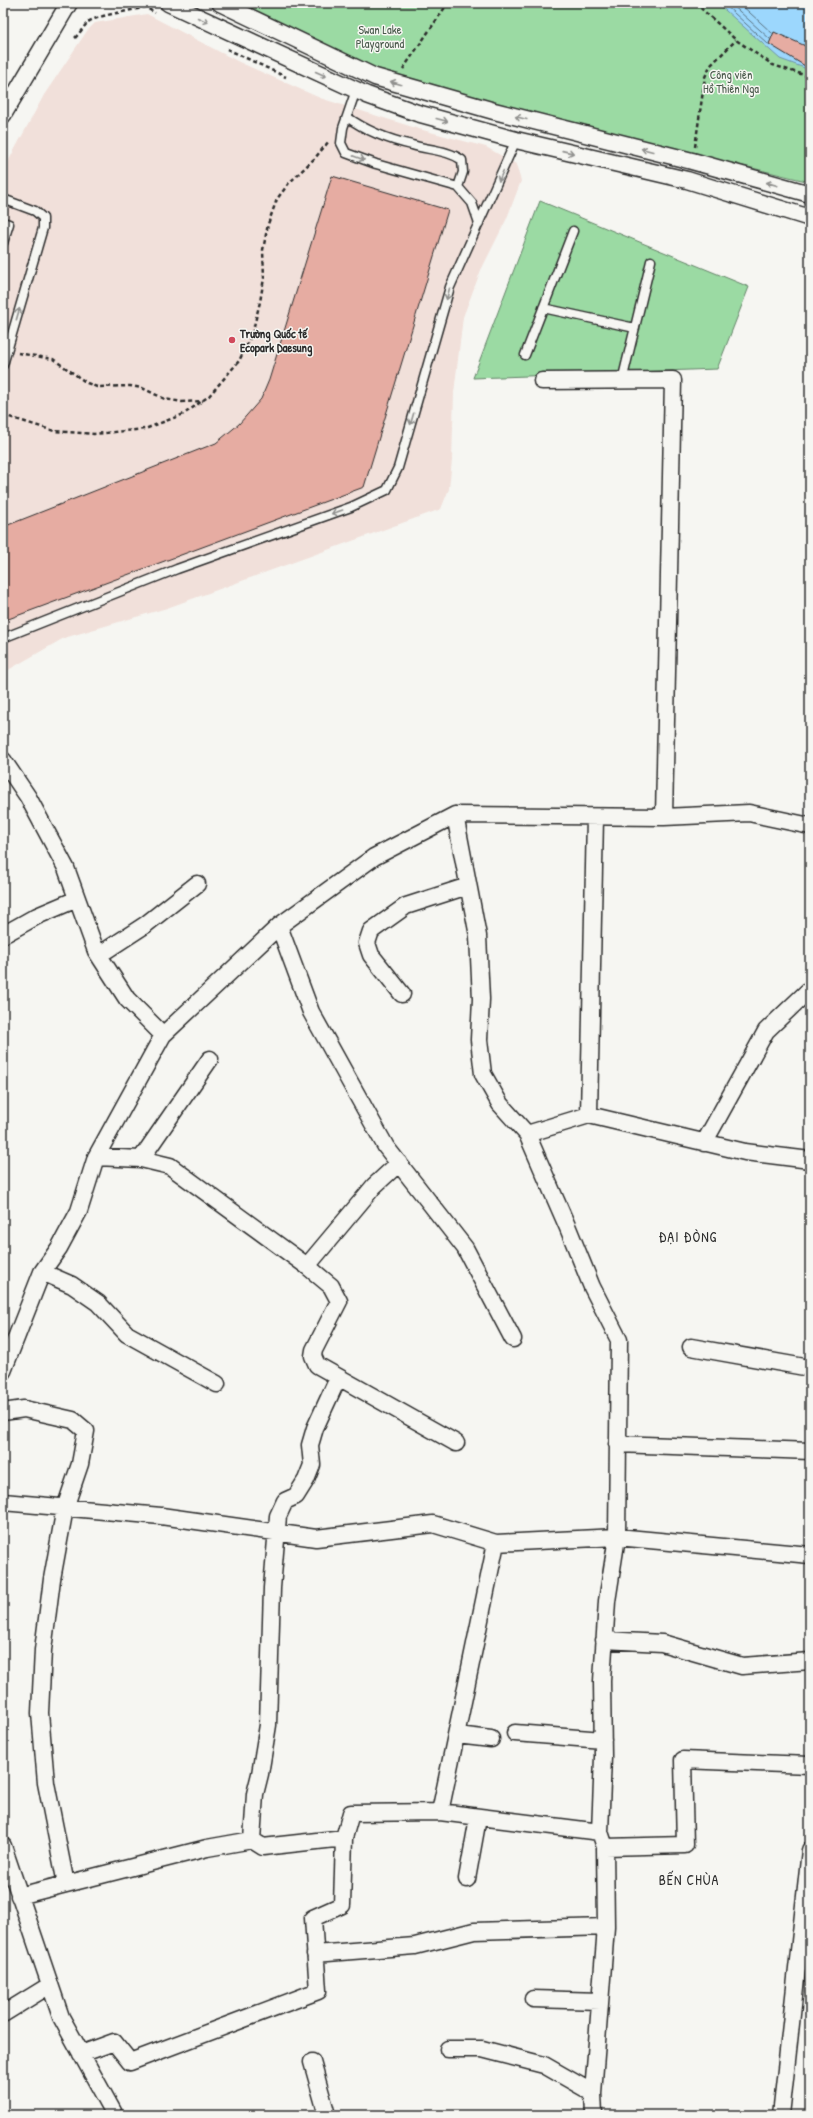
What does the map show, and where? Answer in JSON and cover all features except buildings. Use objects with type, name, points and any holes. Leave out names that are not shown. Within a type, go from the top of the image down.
[{"type":"street","points":[[3,115],[68,3]]},
{"type":"street","points":[[168,3],[361,92],[417,113],[516,140],[687,180],[810,218]]},
{"type":"street","points":[[220,3],[375,77],[692,161],[810,194]]},
{"type":"street","points":[[361,92],[375,77]]},
{"type":"street","points":[[687,180],[692,161]]},
{"type":"street","points":[[542,381],[673,380],[664,817]]},
{"type":"street","points":[[3,760],[31,803],[66,868],[99,955],[127,999],[163,1035]]},
{"type":"street","points":[[3,1371],[42,1272],[59,1248],[79,1211],[96,1157],[163,1035],[279,926],[374,857],[455,815],[664,817],[749,813],[810,826]]},
{"type":"street","points":[[455,815],[478,936],[481,999],[479,1040],[483,1074],[500,1104],[527,1134],[592,1287],[619,1340],[617,1537],[607,1601],[602,1681],[602,1839],[606,1927],[593,2093],[594,2115]]},
{"type":"street","points":[[589,1115],[595,817]]},
{"type":"street","points":[[99,955],[145,925],[197,884]]},
{"type":"street","points":[[402,994],[371,955],[367,943],[371,931],[406,906],[468,886]]},
{"type":"street","points":[[3,936],[37,916],[77,899]]},
{"type":"street","points":[[279,926],[311,1012],[386,1147],[465,1248],[513,1339]]},
{"type":"street","points":[[704,1143],[766,1031],[810,989]]},
{"type":"street","points":[[141,1159],[210,1059]]},
{"type":"street","points":[[527,1134],[589,1115],[745,1152],[810,1160]]},
{"type":"street","points":[[96,1157],[141,1159],[170,1166],[307,1266],[331,1286],[339,1298],[336,1310],[316,1344],[312,1356],[317,1366],[456,1443]]},
{"type":"street","points":[[307,1266],[374,1186],[398,1163]]},
{"type":"street","points":[[42,1272],[72,1285],[98,1303],[127,1334],[217,1384]]},
{"type":"street","points":[[691,1347],[810,1368]]},
{"type":"street","points":[[252,1840],[255,1794],[260,1774],[268,1724],[275,1532],[282,1505],[300,1492],[311,1470],[312,1439],[338,1378]]},
{"type":"street","points":[[3,1412],[24,1409],[73,1420],[86,1431],[80,1464],[65,1508],[52,1579],[43,1650],[40,1713],[46,1783],[66,1884]]},
{"type":"street","points":[[617,1444],[810,1451]]},
{"type":"street","points":[[3,1502],[43,1507],[161,1516],[316,1538],[434,1524],[496,1543],[617,1537],[810,1555]]},
{"type":"street","points":[[440,1812],[496,1543]]},
{"type":"street","points":[[604,1640],[662,1643],[742,1666],[810,1662]]},
{"type":"street","points":[[515,1733],[603,1740]]},
{"type":"street","points":[[457,1735],[491,1739]]},
{"type":"street","points":[[81,2054],[114,2042],[130,2062],[318,1991],[313,1918],[342,1905],[344,1838],[351,1813],[440,1812],[602,1839],[684,1845],[683,1760],[810,1765]]},
{"type":"street","points":[[467,1879],[478,1818]]},
{"type":"street","points":[[19,1896],[207,1848],[252,1840],[263,1847],[344,1838]]},
{"type":"street","points":[[3,1846],[61,2017],[115,2115]]},
{"type":"street","points":[[781,2115],[810,1850]]},
{"type":"street","points":[[315,1954],[415,1946],[474,1931],[606,1927]]},
{"type":"street","points":[[3,2014],[50,1985]]},
{"type":"street","points":[[533,1999],[600,2001]]},
{"type":"street","points":[[448,2049],[482,2049],[544,2065],[593,2093]]},
{"type":"street","points":[[312,2062],[327,2115]]},
{"type":"lane","points":[[361,92],[347,117],[341,143],[346,153],[376,164],[458,187],[472,203],[479,223]]},
{"type":"lane","points":[[347,117],[356,124],[410,145],[454,154],[462,160],[463,172],[458,187]]},
{"type":"lane","points":[[3,638],[177,569],[351,507],[387,490],[398,468],[450,287],[516,140]]},
{"type":"lane","points":[[3,199],[35,211],[43,218],[43,228],[3,365]]},
{"type":"lane","points":[[3,222],[9,224],[3,243]]},
{"type":"lane","points":[[525,355],[573,231]]},
{"type":"lane","points":[[622,381],[651,261]]},
{"type":"lane","points":[[543,308],[635,328]]},
{"type":"path","points":[[394,83],[448,3]]},
{"type":"path","points":[[483,3],[490,3]]},
{"type":"path","points":[[695,3],[736,40],[773,65],[810,76]]},
{"type":"path","points":[[692,161],[697,140],[705,77],[710,66],[736,40]]},
{"type":"path","points":[[3,415],[54,431],[94,434],[145,429],[184,414],[209,396],[239,361],[252,334],[263,286],[263,250],[268,224],[277,199],[289,183],[315,158],[332,137]]},
{"type":"path","points":[[8,351],[53,359],[87,383],[97,387],[130,386],[142,388],[165,398],[182,402],[203,401]]},
{"type":"shaded area","name":"Trường Quốc tế Ecopark Daesung","points":[[147,14],[239,62],[320,98],[419,129],[486,147],[516,164],[521,181],[507,218],[481,270],[463,317],[454,393],[452,460],[449,489],[441,509],[167,608],[64,638],[3,673],[3,171],[44,95],[87,31],[95,23]]},
{"type":"green space","name":"Công viên Hồ Thiên Nga","points":[[236,3],[810,3],[810,182],[591,129],[393,78]]},
{"type":"green space","points":[[540,201],[749,287],[717,369],[473,378]]},
{"type":"water","points":[[717,3],[810,3],[810,70],[780,59]]},
{"type":"place","name":"Trường Quốc tế Ecopark Daesung","points":[[232,340]]},
{"type":"district","name":"ĐẠI ĐÒNG","points":[[688,1236]]},
{"type":"district","name":"BẾN CHÙA","points":[[689,1879]]},
{"type":"park label","name":"Swan Lake Playground","points":[[380,36]]}]
